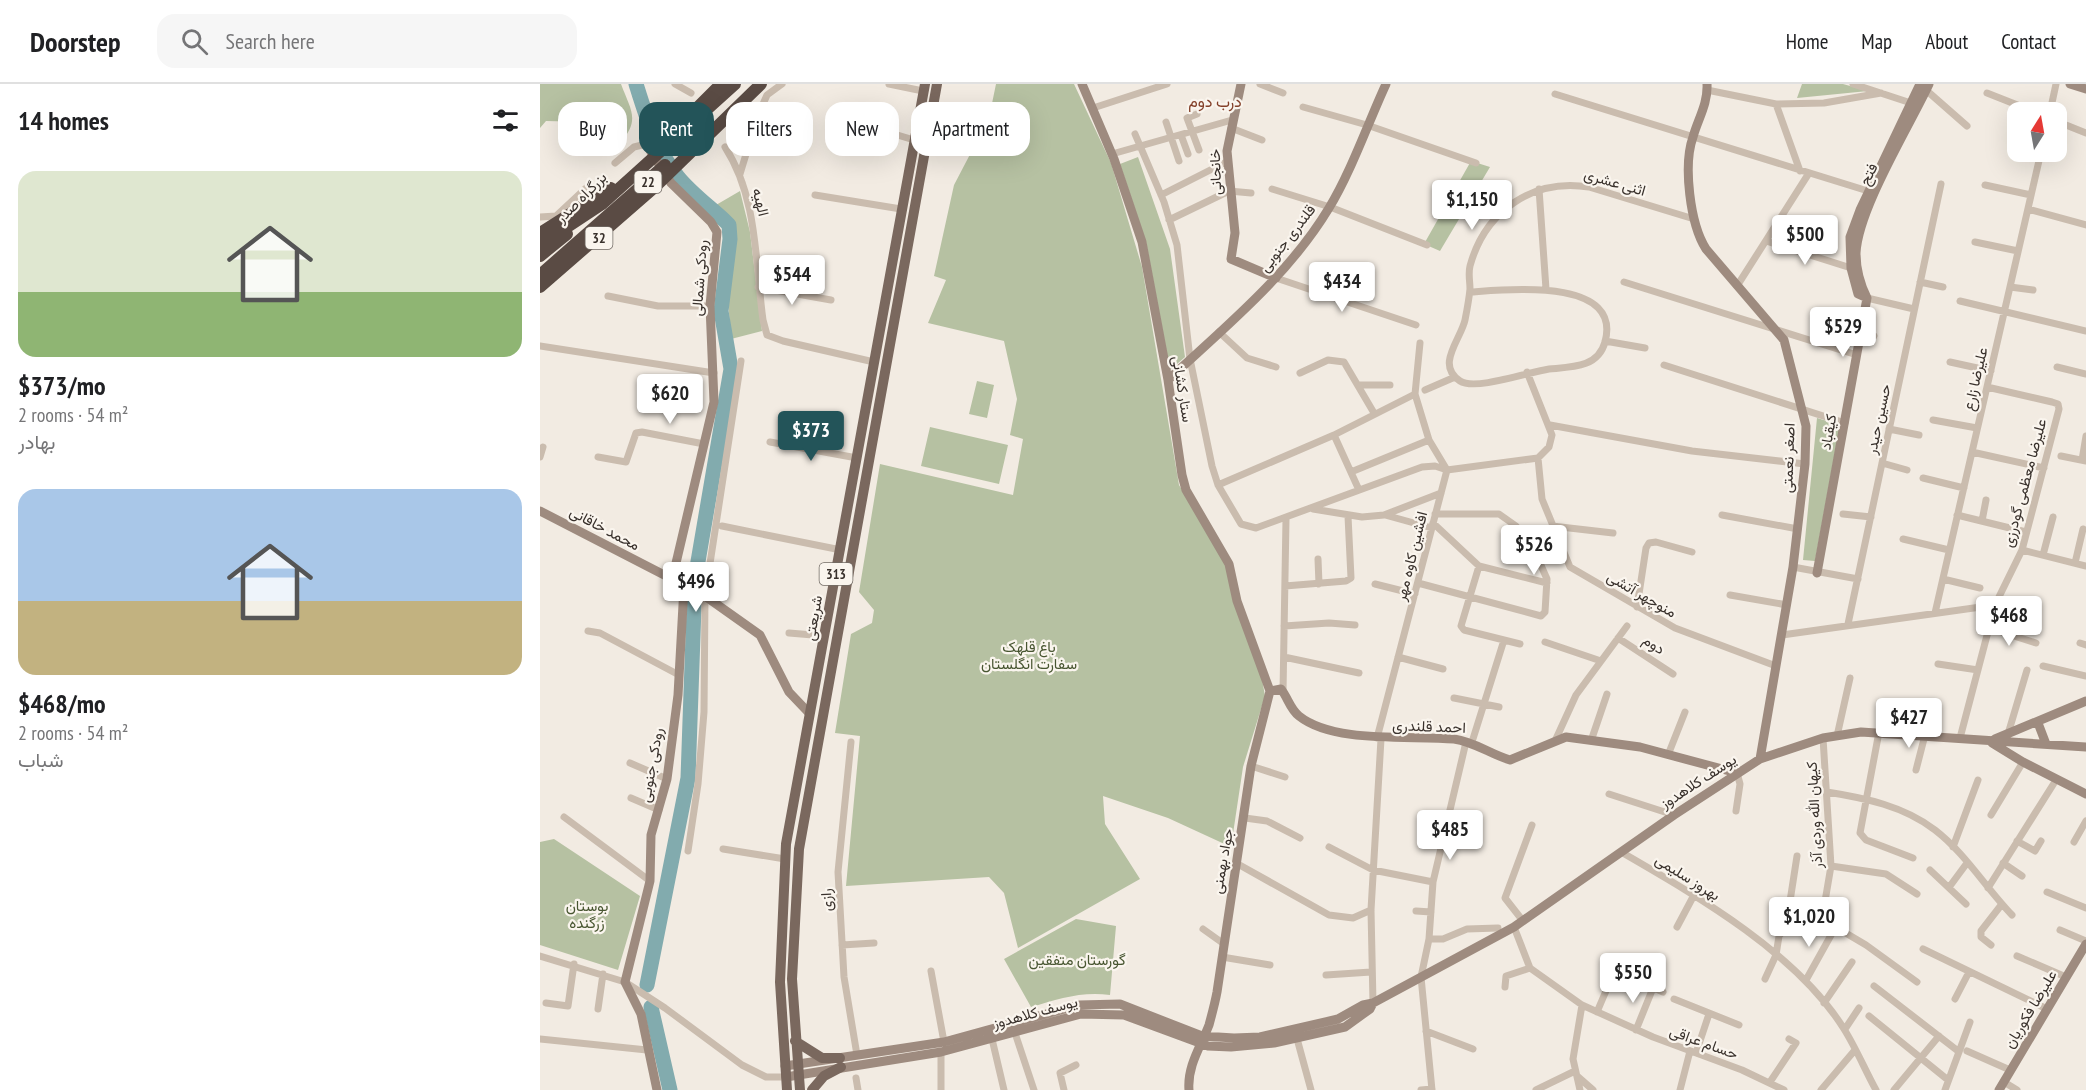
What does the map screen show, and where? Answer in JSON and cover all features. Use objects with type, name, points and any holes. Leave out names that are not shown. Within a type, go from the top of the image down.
[{"type":"highway","name":"22","points":[[540,244],[602,204],[735,84]]},
{"type":"highway","name":"22","points":[[540,275],[651,179],[752,84]]},
{"type":"highway","name":"32","points":[[741,102],[761,84]]},
{"type":"highway","name":"بزرگراه صدر","points":[[540,256],[556,245],[611,188],[675,130],[720,85]]},
{"type":"highway","name":"32","points":[[540,287],[656,186],[726,117]]},
{"type":"highway","points":[[540,233],[611,188]]},
{"type":"main road","points":[[742,102],[768,84]]},
{"type":"main road","name":"شریعتی","points":[[800,1090],[792,979],[799,849],[937,84]]},
{"type":"main road","name":"شریعتی","points":[[921,102],[924,87]]},
{"type":"main road","name":"شریعتی","points":[[788,1090],[780,982],[785,859],[809,713],[841,550],[911,156]]},
{"type":"main road","points":[[809,713],[822,720]]},
{"type":"main road","points":[[795,1041],[822,1058],[841,1062]]},
{"type":"main road","points":[[812,1090],[841,1062]]},
{"type":"street","points":[[675,84],[692,93]]},
{"type":"street","points":[[740,174],[757,118],[767,95],[782,84]]},
{"type":"street","points":[[889,84],[924,87]]},
{"type":"street","name":"ستار کشانی","points":[[1082,84],[1112,154],[1142,242],[1186,490],[1224,550],[1237,601],[1270,691]]},
{"type":"street","points":[[1092,108],[1167,84]]},
{"type":"street","name":"خانجانی","points":[[1241,84],[1232,124],[1228,161],[1229,191],[1235,234],[1231,260],[1276,278]]},
{"type":"street","points":[[1260,84],[1282,93]]},
{"type":"street","name":"قلندری جنوبی","points":[[1168,380],[1276,278],[1330,207],[1386,84]]},
{"type":"street","points":[[1853,84],[1915,104]]},
{"type":"street","points":[[2052,102],[2056,84]]},
{"type":"street","points":[[2070,84],[2086,89]]},
{"type":"street","points":[[1925,86],[1967,126]]},
{"type":"street","name":"فتح","points":[[1867,298],[1854,269],[1858,238],[1872,193],[1925,86]]},
{"type":"street","points":[[1707,87],[1776,104],[1824,103],[1881,93]]},
{"type":"street","name":"اصغر نعمتی","points":[[1707,87],[1706,100],[1692,137],[1689,163],[1694,219],[1706,249],[1777,330],[1787,347],[1803,410],[1806,433],[1805,464],[1793,567],[1760,759]]},
{"type":"street","points":[[1987,93],[2010,102]]},
{"type":"street","points":[[1555,94],[1872,193]]},
{"type":"street","points":[[1776,104],[1800,171]]},
{"type":"street","points":[[1303,107],[1367,125],[1476,163]]},
{"type":"street","points":[[1197,114],[1187,118],[1199,150]]},
{"type":"street","points":[[1166,122],[1179,161]]},
{"type":"street","points":[[1112,154],[1192,132],[1232,124],[1262,140]]},
{"type":"street","points":[[2067,125],[2086,133]]},
{"type":"street","points":[[1135,134],[1161,195],[1182,269],[1184,321],[1190,359],[1218,485],[1241,524],[1256,528],[1286,519],[1422,467],[1435,466],[1447,470],[1538,458],[1551,442],[1550,425],[1527,372]]},
{"type":"street","points":[[1181,135],[1188,154]]},
{"type":"street","points":[[615,163],[634,147],[639,146]]},
{"type":"street","name":"الهیه","points":[[725,147],[740,174],[753,226],[758,287],[765,331],[772,338],[874,362]]},
{"type":"street","name":"رودکی شمالی","points":[[654,156],[671,183],[711,222],[717,232],[710,306],[714,402],[672,580]]},
{"type":"street","points":[[1161,195],[1228,161]]},
{"type":"street","name":"علیرضا زارع","points":[[1935,613],[2039,162]]},
{"type":"street","points":[[1737,286],[1809,173]]},
{"type":"street","name":"حسین حیدر","points":[[1848,624],[1941,184]]},
{"type":"street","name":"اثنی عشری","points":[[1455,377],[1450,370],[1450,355],[1464,324],[1470,292],[1469,269],[1474,254],[1490,225],[1516,200],[1539,189],[1556,185],[1589,187],[1694,219]]},
{"type":"street","points":[[1985,185],[2031,195]]},
{"type":"street","points":[[540,218],[556,216],[586,188]]},
{"type":"street","points":[[1272,189],[1330,207],[1427,245]]},
{"type":"street","points":[[1539,189],[1546,289]]},
{"type":"street","points":[[1169,220],[1229,191],[1251,193]]},
{"type":"street","points":[[815,195],[901,209]]},
{"type":"street","points":[[2028,209],[2086,225]]},
{"type":"street","points":[[1766,241],[1854,269]]},
{"type":"street","points":[[1975,242],[2018,251]]},
{"type":"street","points":[[1276,278],[1416,325]]},
{"type":"street","points":[[1624,282],[1857,355]]},
{"type":"street","points":[[1920,282],[1943,286]]},
{"type":"street","points":[[758,287],[831,300]]},
{"type":"street","points":[[2010,287],[2033,290]]},
{"type":"street","points":[[1425,390],[1455,377],[1466,384],[1479,384],[1527,372],[1581,365],[1592,361],[1600,353],[1605,341],[1607,330],[1603,317],[1596,307],[1572,294],[1546,289],[1470,292]]},
{"type":"street","points":[[608,296],[658,306],[710,306]]},
{"type":"street","points":[[1867,298],[1914,309]]},
{"type":"street","name":"کیقباد","points":[[1817,573],[1867,298]]},
{"type":"street","points":[[1960,301],[2086,331]]},
{"type":"street","points":[[1219,332],[1247,358],[1276,367]]},
{"type":"street","points":[[1861,333],[1874,336]]},
{"type":"street","points":[[1605,341],[1646,348]]},
{"type":"street","points":[[1420,343],[1415,394],[1429,440],[1447,470]]},
{"type":"street","points":[[540,346],[714,373]]},
{"type":"street","points":[[1300,372],[1316,363],[1338,359],[1344,362],[1374,413]]},
{"type":"street","points":[[688,851],[698,784],[704,712],[705,596],[741,361]]},
{"type":"street","points":[[1950,362],[1990,370]]},
{"type":"street","points":[[1664,365],[1845,423]]},
{"type":"street","points":[[2057,368],[2086,374]]},
{"type":"street","points":[[1358,385],[1390,386]]},
{"type":"street","name":"علیرضا معظمی گودرزی","points":[[1960,738],[1995,605],[2022,550],[2058,404],[1987,387]]},
{"type":"street","points":[[1218,485],[1334,435],[1415,394]]},
{"type":"street","points":[[1933,420],[1977,428]]},
{"type":"street","points":[[1550,425],[1692,451],[1805,464]]},
{"type":"street","points":[[1889,429],[1919,435]]},
{"type":"street","points":[[598,457],[626,462],[632,439],[636,433],[642,432],[705,444]]},
{"type":"street","points":[[1334,435],[1359,490]]},
{"type":"street","points":[[2061,456],[2084,461],[2086,436]]},
{"type":"street","points":[[1351,472],[1429,440]]},
{"type":"street","points":[[770,442],[857,458]]},
{"type":"street","points":[[540,457],[543,447]]},
{"type":"street","points":[[1972,452],[2044,468]]},
{"type":"street","name":"منوچهر آتشی","points":[[1538,458],[1542,500],[1570,567],[1675,628],[1776,666]]},
{"type":"street","points":[[1882,463],[1907,470]]},
{"type":"street","name":"افشین کاوه مهر","points":[[1373,1003],[1371,910],[1379,738],[1447,470]]},
{"type":"street","points":[[1923,478],[1964,488]]},
{"type":"street","points":[[1311,509],[1348,516],[1384,515],[1441,493]]},
{"type":"street","points":[[1982,521],[1986,500]]},
{"type":"street","name":"محمد خاقانی","points":[[540,511],[705,596],[757,632],[789,692],[809,713]]},
{"type":"street","points":[[1435,514],[1499,514],[1516,526]]},
{"type":"street","points":[[1843,514],[1871,517]]},
{"type":"street","points":[[1384,515],[1432,525],[1479,566],[1547,583]]},
{"type":"street","points":[[1722,515],[1798,529]]},
{"type":"street","points":[[1957,515],[2026,532]]},
{"type":"street","points":[[1285,586],[1346,581],[1351,578],[1348,516]]},
{"type":"street","points":[[2043,555],[2053,517]]},
{"type":"street","points":[[1283,692],[1286,519]]},
{"type":"street","points":[[722,526],[841,550]]},
{"type":"street","points":[[1552,526],[1613,533]]},
{"type":"street","points":[[2075,563],[2083,529]]},
{"type":"street","points":[[1902,539],[1949,550]]},
{"type":"street","points":[[1637,608],[1646,548],[1649,543],[1656,542],[1692,552]]},
{"type":"street","points":[[1418,584],[1538,616],[1545,612],[1547,583],[1543,567],[1532,545]]},
{"type":"street","points":[[2022,550],[2086,566]]},
{"type":"street","points":[[1318,559],[1319,584]]},
{"type":"street","points":[[1479,566],[1461,623],[1462,629],[1520,644]]},
{"type":"street","points":[[1793,567],[1858,579]]},
{"type":"street","points":[[1943,579],[1980,588]]},
{"type":"street","points":[[1374,584],[1415,594]]},
{"type":"street","name":"رودکی جنوبی","points":[[625,982],[650,881],[650,842],[667,779],[679,675],[684,586]]},
{"type":"street","points":[[1730,595],[1786,605]]},
{"type":"street","points":[[1782,635],[1995,605]]},
{"type":"street","points":[[1284,626],[1329,623],[1355,625]]},
{"type":"street","points":[[1555,741],[1570,704],[1627,626]]},
{"type":"street","points":[[1989,628],[2036,643]]},
{"type":"street","points":[[588,631],[600,633],[679,675]]},
{"type":"street","points":[[789,633],[825,636]]},
{"type":"street","name":"دوم","points":[[1618,638],[1673,674]]},
{"type":"street","points":[[1421,1090],[1432,1089],[1421,977],[1429,939],[1433,882],[1469,742],[1484,704],[1504,640]]},
{"type":"street","points":[[1545,642],[1601,661]]},
{"type":"street","points":[[1284,657],[1359,673]]},
{"type":"street","points":[[1398,657],[1443,669]]},
{"type":"street","points":[[1938,664],[1978,670]]},
{"type":"street","points":[[2043,666],[2086,676]]},
{"type":"street","points":[[2008,734],[2026,670]]},
{"type":"street","points":[[1837,736],[1851,678]]},
{"type":"street","points":[[1270,691],[1277,688],[1283,692]]},
{"type":"street","name":"جواد بهمنی","points":[[1189,1090],[1190,1077],[1201,1040],[1208,1028],[1217,992],[1245,818],[1251,766],[1270,691]]},
{"type":"street","name":"احمد قلندری","points":[[1283,692],[1292,708],[1312,723],[1379,738],[1469,742],[1510,760],[1566,737],[1640,747],[1737,773]]},
{"type":"street","points":[[1592,741],[1607,694]]},
{"type":"street","points":[[1454,698],[1499,707]]},
{"type":"street","points":[[1990,741],[2038,723],[2086,701]]},
{"type":"street","points":[[1668,755],[1685,712]]},
{"type":"street","points":[[2038,723],[2046,744]]},
{"type":"street","points":[[1879,732],[1860,833],[1866,840],[1913,858]]},
{"type":"street","name":"یوسف کلاهدوز","points":[[785,1072],[992,1039],[1066,1017],[1113,1013],[1133,1017],[1201,1040],[1242,1047],[1296,1034],[1338,1019],[1363,1005],[1373,1003],[1514,927],[1674,815],[1760,759],[1823,738],[1879,732],[2086,747]]},
{"type":"street","points":[[1916,770],[1925,735]]},
{"type":"street","name":"کیهان الله وردی آذر","points":[[1823,738],[1831,866],[1822,915],[1824,922],[1835,928]]},
{"type":"street","points":[[1990,741],[2055,780],[2086,794]]},
{"type":"street","name":"رازی","points":[[851,742],[838,872],[844,976],[857,1055]]},
{"type":"street","points":[[1991,815],[2023,762]]},
{"type":"street","points":[[630,763],[667,779]]},
{"type":"street","points":[[1251,766],[1285,777]]},
{"type":"street","points":[[1736,811],[1740,784],[1737,773]]},
{"type":"street","points":[[1953,847],[1978,780]]},
{"type":"street","points":[[1988,888],[2055,780]]},
{"type":"street","points":[[1827,792],[1867,798],[1919,819],[1953,847],[2012,915]]},
{"type":"street","points":[[1609,794],[1674,815]]},
{"type":"street","points":[[631,798],[659,810]]},
{"type":"street","points":[[564,818],[650,881]]},
{"type":"street","points":[[1245,818],[1267,821],[1300,838]]},
{"type":"street","points":[[2074,842],[2086,821]]},
{"type":"street","points":[[1523,921],[1505,898],[1532,825]]},
{"type":"street","points":[[1445,829],[1478,843]]},
{"type":"street","points":[[2017,841],[2035,851],[2041,841]]},
{"type":"street","points":[[1329,847],[1373,870],[1433,882]]},
{"type":"street","points":[[723,849],[785,859]]},
{"type":"street","name":"بهروز سلیمی","points":[[1621,852],[1694,895],[1806,980],[1845,1029],[1876,1090]]},
{"type":"street","points":[[1765,979],[1776,955],[1779,936],[1786,927],[1797,856]]},
{"type":"street","points":[[1236,863],[1329,915],[1345,919],[1363,915],[1371,910]]},
{"type":"street","points":[[1950,886],[1967,863]]},
{"type":"street","points":[[2003,863],[2022,876]]},
{"type":"street","points":[[1831,866],[1886,874],[1917,894]]},
{"type":"street","points":[[1930,870],[1950,886],[1966,904]]},
{"type":"street","points":[[2047,892],[2086,908]]},
{"type":"street","points":[[1677,927],[1694,895]]},
{"type":"street","points":[[1991,945],[1981,937],[1981,931],[2002,904]]},
{"type":"street","points":[[1416,911],[1431,912]]},
{"type":"street","points":[[1505,987],[1506,976],[1530,968],[1514,927]]},
{"type":"street","points":[[1429,939],[1443,939],[1467,929],[1498,928]]},
{"type":"street","points":[[1806,980],[1835,928],[1866,945],[1917,982]]},
{"type":"street","points":[[1203,929],[1224,944]]},
{"type":"street","points":[[2060,930],[2086,944]]},
{"type":"street","points":[[842,945],[874,943]]},
{"type":"street","name":"علیرضا فکوریان","points":[[2001,1086],[2086,944]]},
{"type":"street","points":[[1923,949],[2047,1010]]},
{"type":"street","points":[[540,956],[574,964],[625,982],[665,1008],[742,1065],[766,1077],[785,1072]]},
{"type":"street","points":[[2017,956],[2066,977]]},
{"type":"street","points":[[1222,957],[1270,965]]},
{"type":"street","points":[[1824,1003],[1852,962]]},
{"type":"street","points":[[546,1003],[568,1006],[574,964]]},
{"type":"street","points":[[1597,1012],[1617,965]]},
{"type":"street","name":"حسام عراقی","points":[[1530,968],[1582,1005],[1636,1030],[1770,1082],[1784,1090]]},
{"type":"street","points":[[931,971],[942,1047],[941,1090]]},
{"type":"street","points":[[1326,975],[1371,972]]},
{"type":"street","points":[[1955,999],[1970,972]]},
{"type":"street","points":[[598,1009],[603,974]]},
{"type":"street","points":[[1637,980],[1663,992]]},
{"type":"street","points":[[625,982],[641,1014],[657,1090]]},
{"type":"street","points":[[1874,986],[1958,1051]]},
{"type":"street","points":[[1636,1030],[1653,988]]},
{"type":"street","points":[[1674,999],[1739,1025]]},
{"type":"street","name":"یوسف کلاهدوز","points":[[841,1062],[857,1055],[942,1047],[1063,1009],[1102,1004],[1136,1008],[1201,1040]]},
{"type":"street","points":[[1580,1090],[1573,1059],[1582,1005]]},
{"type":"street","points":[[1845,1029],[1859,1008]]},
{"type":"street","points":[[1680,1090],[1709,1014]]},
{"type":"street","points":[[1869,1016],[1948,1080]]},
{"type":"street","points":[[1944,1090],[1970,1022]]},
{"type":"street","points":[[1426,1031],[1473,1049]]},
{"type":"street","points":[[1016,1033],[1034,1090]]},
{"type":"street","points":[[1296,1034],[1311,1090]]},
{"type":"street","points":[[1894,1090],[1939,1036]]},
{"type":"street","points":[[540,1039],[647,1050]]},
{"type":"street","points":[[992,1039],[1004,1090]]},
{"type":"street","points":[[1770,1082],[1796,1043],[1789,1039]]},
{"type":"street","points":[[1821,1090],[1855,1050]]},
{"type":"street","points":[[1967,1051],[2010,1071]]},
{"type":"street","points":[[1064,1090],[1060,1073],[1076,1065]]},
{"type":"street","points":[[1536,1090],[1576,1073]]},
{"type":"street","points":[[1576,1073],[1593,1090]]},
{"type":"street","points":[[856,1078],[858,1090]]},
{"type":"street","points":[[2001,1086],[2017,1090]]},
{"type":"green space","points":[[540,84],[621,84],[631,109],[632,122],[627,134],[627,102],[558,102],[558,121],[546,121],[540,128]]},
{"type":"green space","name":"باغ قلهک سفارت انگلستان","points":[[996,84],[1074,84],[1111,163],[1142,267],[1179,485],[1224,559],[1262,679],[1265,696],[1243,767],[1231,847],[1168,818],[1103,796],[1105,824],[1140,879],[1018,948],[1004,893],[989,877],[846,886],[860,736],[835,733],[851,634],[872,623],[874,610],[859,592],[880,464],[1013,495],[1023,439],[1010,435],[1017,399],[1004,341],[928,323],[946,280],[934,276],[954,185],[969,156],[1030,156],[1030,102],[992,102]]},
{"type":"green space","points":[[1802,84],[1843,84],[1868,91],[1797,98]]},
{"type":"green space","points":[[1138,157],[1170,249],[1185,357],[1170,370],[1146,242],[1120,164]]},
{"type":"green space","points":[[1471,161],[1490,167],[1440,251],[1424,244]]},
{"type":"green space","points":[[740,191],[750,232],[762,331],[731,339],[727,287],[735,230],[734,223],[716,205]]},
{"type":"green space","points":[[977,381],[994,385],[987,418],[969,414]]},
{"type":"green space","points":[[1817,418],[1840,425],[1815,561],[1803,560]]},
{"type":"green space","points":[[930,427],[1008,445],[999,484],[921,466]]},
{"type":"green space","name":"بوستان زرگنده","points":[[554,839],[640,896],[618,970],[540,945],[540,842]]},
{"type":"green space","name":"گورستان متفقین","points":[[1076,919],[1116,926],[1110,995],[1080,995],[1031,1007],[1004,959]]},
{"type":"waterway","points":[[636,84],[652,132],[670,167],[683,183],[729,225],[730,239],[721,311],[731,369],[695,579],[688,778],[647,985]]},
{"type":"waterway","points":[[651,1007],[670,1090]]},
{"type":"district","name":"درب دوم","points":[[1215,101]]}]
